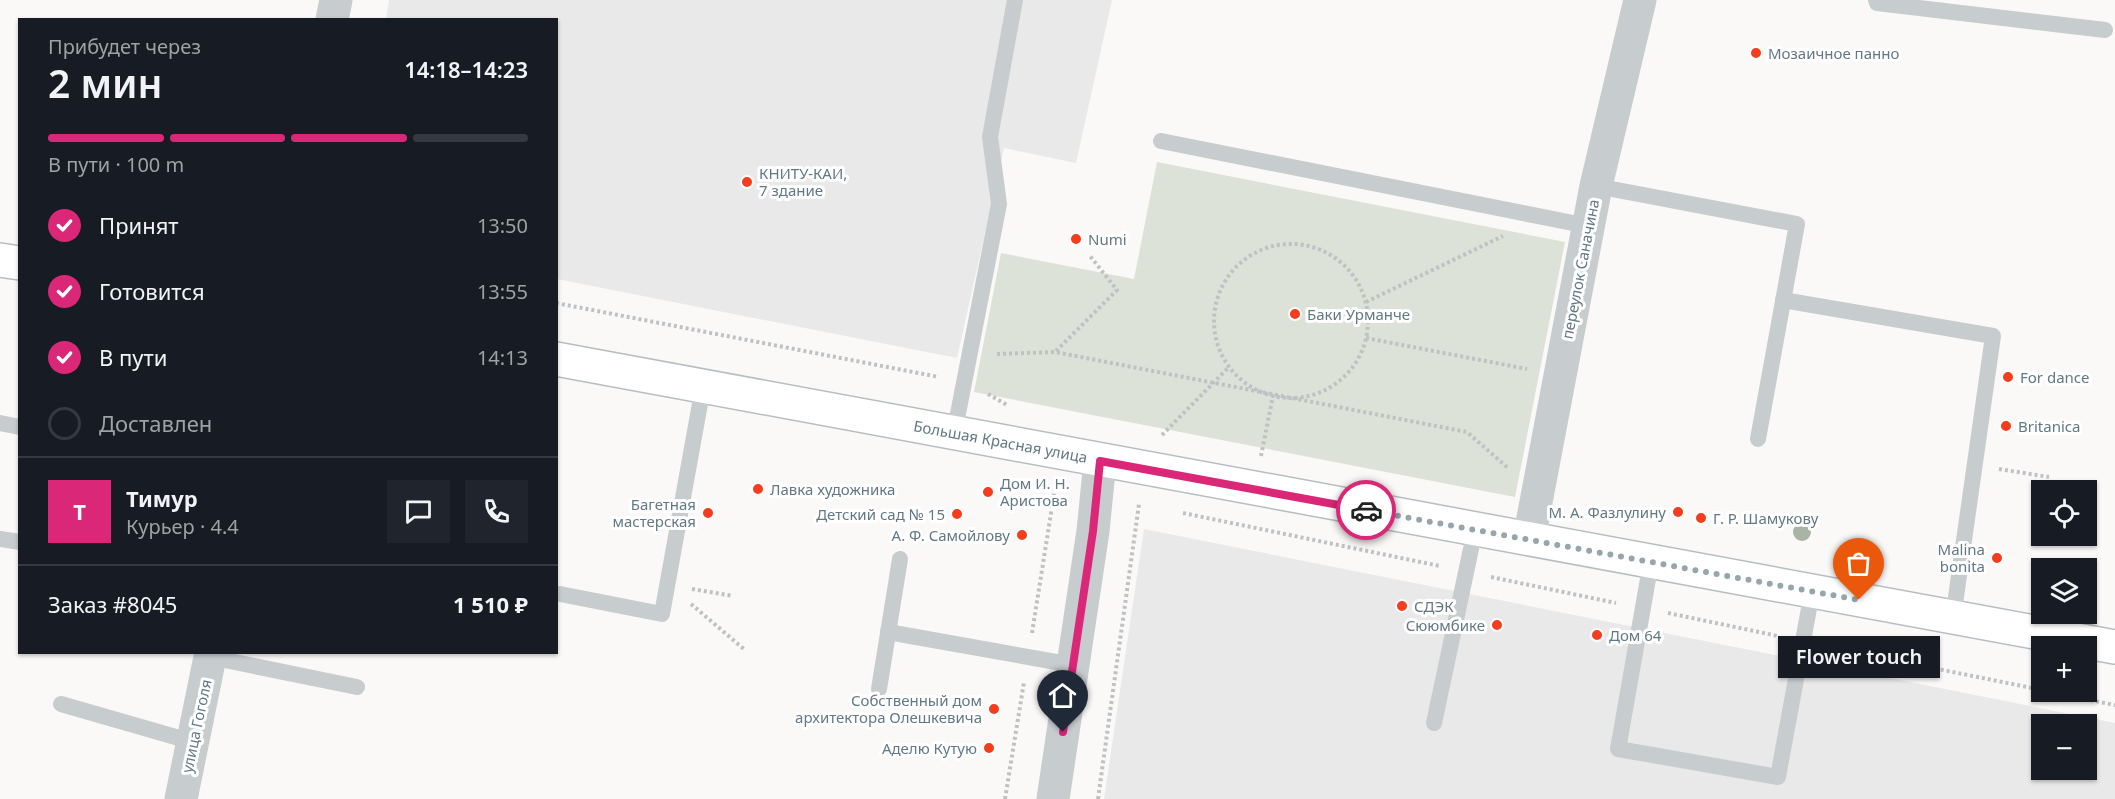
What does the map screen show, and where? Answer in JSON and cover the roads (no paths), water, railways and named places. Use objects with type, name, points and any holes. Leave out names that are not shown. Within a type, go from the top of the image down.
[{"type":"street","points":[[332,18],[336,0]]},
{"type":"street","name":"переулок Саначина","points":[[1528,539],[1596,186],[1641,0]]},
{"type":"street","points":[[0,260],[18,263]]},
{"type":"street","name":"Большая Красная улица","points":[[558,359],[2115,647]]},
{"type":"street","points":[[1053,799],[1093,531],[1100,461]]},
{"type":"street","name":"улица Гоголя","points":[[181,799],[211,655]]},
{"type":"lane","points":[[954,434],[999,204],[990,137],[1015,0]]},
{"type":"lane","points":[[1876,0],[1877,3],[2105,30]]},
{"type":"lane","points":[[1161,141],[1588,226]]},
{"type":"lane","points":[[1596,186],[1797,224],[1758,439]]},
{"type":"lane","points":[[1783,300],[1993,336],[1953,618]]},
{"type":"lane","points":[[560,594],[662,614],[703,387]]},
{"type":"lane","points":[[0,423],[18,427]]},
{"type":"lane","points":[[1434,723],[1475,530]]},
{"type":"lane","points":[[0,539],[18,542]]},
{"type":"lane","points":[[879,689],[900,559]]},
{"type":"lane","points":[[1651,562],[1618,749],[1778,777],[1812,592]]},
{"type":"lane","points":[[888,632],[1073,665]]},
{"type":"lane","points":[[211,655],[357,687]]},
{"type":"lane","points":[[61,704],[193,742]]},
{"type":"place","name":"Мозаичное панно","points":[[1756,53]]},
{"type":"place","name":"КНИТУ-КАИ, 7 здание","points":[[747,182]]},
{"type":"place","name":"Numi","points":[[1076,239]]},
{"type":"place","name":"Баки Урманче","points":[[1295,314]]},
{"type":"place","name":"For dance","points":[[2008,377]]},
{"type":"place","name":"Britanica","points":[[2006,426]]},
{"type":"place","name":"Лавка художника","points":[[758,489]]},
{"type":"place","name":"Дом И. Н. Аристова","points":[[988,492]]},
{"type":"place","name":"М. А. Фазлулину","points":[[1678,512]]},
{"type":"place","name":"Багетная мастерская","points":[[708,513]]},
{"type":"place","name":"Детский сад № 15","points":[[957,514]]},
{"type":"place","name":"Г. Р. Шамукову","points":[[1701,518]]},
{"type":"place","name":"А. Ф. Самойлову","points":[[1022,535]]},
{"type":"place","name":"Malina bonita","points":[[1997,558]]},
{"type":"place","name":"Flower touch","points":[[1859,600]]},
{"type":"place","name":"СДЭК","points":[[1402,606]]},
{"type":"place","name":"Сююмбике","points":[[1497,625]]},
{"type":"place","name":"Дом 64","points":[[1597,635]]},
{"type":"place","name":"Собственный дом архитектора Олешкевича","points":[[994,709]]},
{"type":"place","name":"Аделю Кутую","points":[[989,748]]}]
